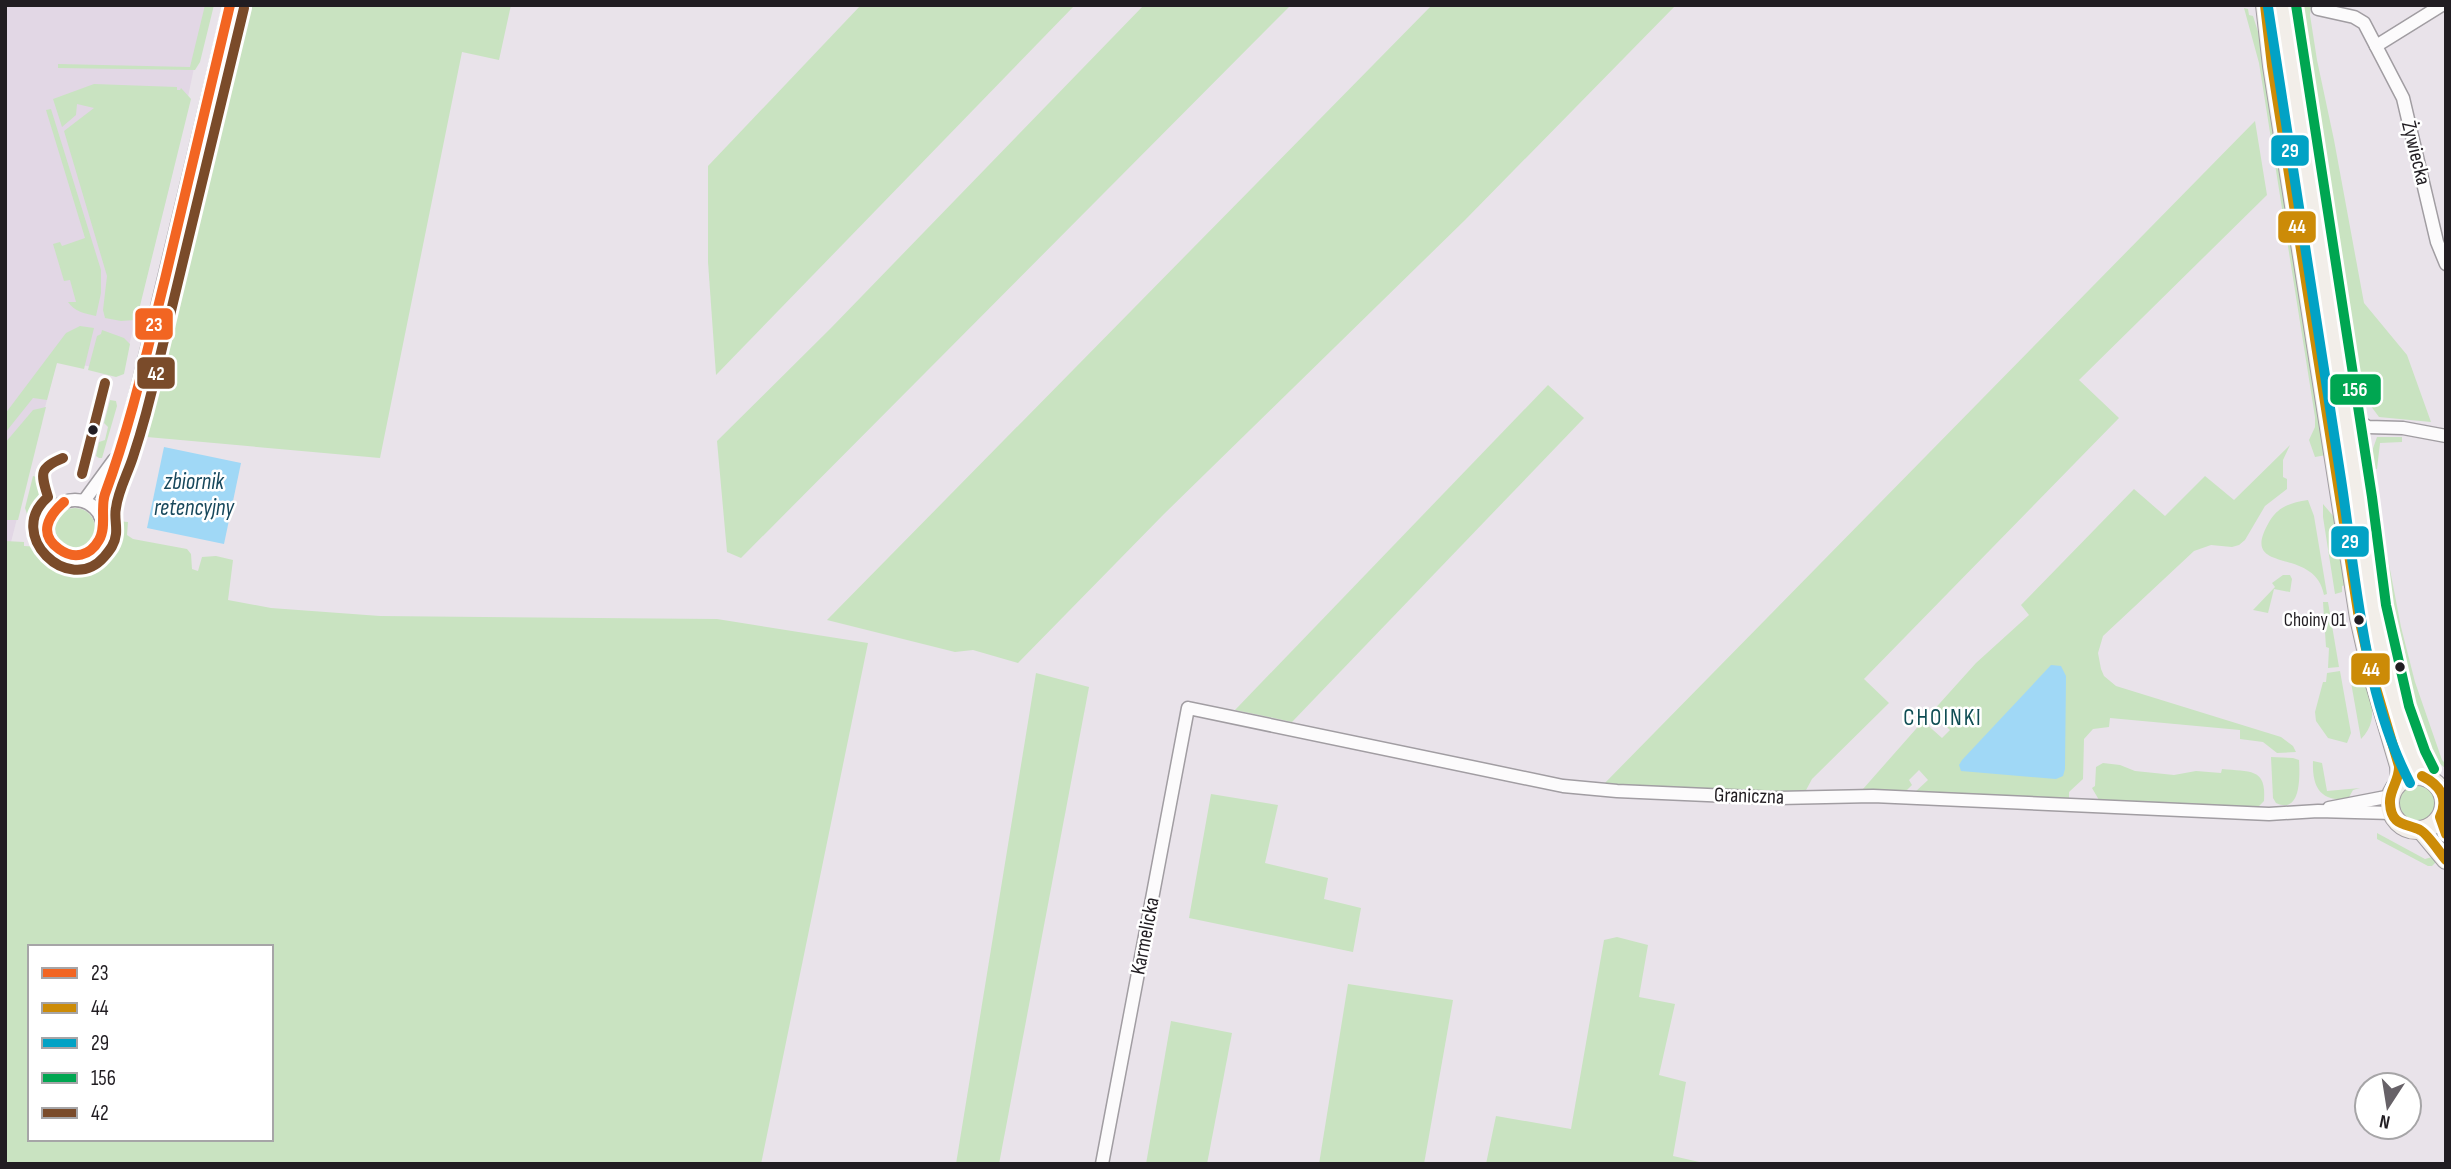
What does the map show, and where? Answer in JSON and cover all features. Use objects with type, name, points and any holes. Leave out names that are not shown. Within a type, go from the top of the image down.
[{"type":"street","points":[[100,516],[94,507],[84,501],[64,502],[51,513],[47,530],[55,547],[72,555],[91,551],[102,535],[100,516],[150,337],[230,5]]},
{"type":"street","points":[[2264,5],[2362,637],[2398,761],[2394,797],[2404,826],[2421,830],[2433,825],[2444,807]]},
{"type":"street","points":[[2282,5],[2369,592],[2379,644],[2403,731],[2422,776]]},
{"type":"street","points":[[2376,46],[2442,5]]},
{"type":"street","name":"Żywiecka","points":[[2318,9],[2354,17],[2364,23],[2403,98],[2437,242],[2446,264]]},
{"type":"street","points":[[2344,413],[2368,427],[2403,428],[2446,436]]},
{"type":"street","points":[[2350,450],[2368,427]]},
{"type":"street","points":[[84,501],[119,454]]},
{"type":"street","name":"Graniczna","points":[[1188,708],[1433,760],[1563,786],[1591,789],[1775,797],[1874,796],[2269,814],[2318,811],[2394,797]]},
{"type":"street","name":"Karmelicka","points":[[1102,1164],[1188,708]]},
{"type":"street","points":[[2394,797],[2412,776],[2432,779],[2439,786],[2446,835]]},
{"type":"street","points":[[2421,830],[2446,860]]},
{"type":"shaded area","points":[[5,5],[207,5],[170,184],[122,373],[57,360],[7,558],[5,557]]},
{"type":"green space","points":[[205,5],[214,5],[200,62],[195,70],[58,68],[58,64],[190,67]]},
{"type":"green space","points":[[250,5],[511,5],[499,60],[462,52],[380,458],[147,437]]},
{"type":"green space","points":[[861,5],[1075,5],[716,375],[708,262],[708,166]]},
{"type":"green space","points":[[1144,5],[1291,5],[741,558],[727,552],[717,441],[831,328]]},
{"type":"green space","points":[[1432,5],[1676,5],[1465,220],[1164,514],[1018,663],[973,650],[955,652],[827,620]]},
{"type":"green space","points":[[2297,5],[2311,5],[2317,60],[2364,303],[2407,355],[2431,422],[2379,417],[2362,394],[2359,395],[2356,391],[2339,272],[2306,87]]},
{"type":"green space","points":[[2244,8],[2253,16],[2261,41],[2326,455],[2315,457],[2309,440],[2315,427],[2315,417],[2259,63]]},
{"type":"green space","points":[[94,84],[177,87],[177,90],[181,88],[191,99],[135,320],[105,318],[103,310],[107,276],[64,131],[94,108],[77,104],[76,115],[62,127],[53,99]]},
{"type":"green space","points":[[51,109],[101,270],[101,293],[96,316],[77,310],[68,302],[76,302],[70,280],[64,281],[53,244],[60,242],[62,246],[85,238],[46,110]]},
{"type":"green space","points":[[2255,121],[2267,195],[2079,380],[2119,418],[1864,679],[1889,703],[1812,779],[1805,792],[1600,788]]},
{"type":"green space","points":[[80,326],[94,328],[84,369],[57,363],[47,400],[33,398],[5,433],[5,414],[66,333]]},
{"type":"green space","points":[[102,330],[124,338],[130,344],[124,374],[116,377],[88,370],[97,336]]},
{"type":"green space","points":[[1548,385],[1584,418],[1292,722],[1235,710]]},
{"type":"green space","points":[[110,400],[116,401],[117,406],[102,458],[99,458],[96,456],[99,442],[105,440],[108,427],[104,423]]},
{"type":"green space","points":[[46,407],[18,520],[5,520],[5,443],[33,410]]},
{"type":"green space","points":[[2377,437],[2402,437],[2402,442],[2380,443],[2377,469],[2371,470],[2401,627],[2415,682],[2446,769],[2429,754],[2424,743],[2420,742],[2406,655],[2393,617],[2366,464],[2371,463],[2370,457]]},
{"type":"green space","points":[[2290,445],[2283,460],[2283,477],[2287,479],[2287,489],[2265,506],[2245,540],[2232,547],[2211,545],[2194,551],[2103,636],[2098,653],[2104,676],[2116,686],[2281,737],[2293,746],[2296,752],[2277,753],[2263,742],[2240,739],[2240,730],[2110,718],[2109,727],[2093,729],[2084,739],[2083,779],[2069,792],[2069,800],[1914,793],[1928,780],[1919,770],[1909,780],[1912,785],[1904,793],[1868,793],[1863,789],[1923,721],[1942,738],[1950,730],[1931,713],[1976,663],[2029,615],[2021,605],[2134,489],[2165,516],[2205,476],[2234,500]]},
{"type":"green space","points":[[128,473],[129,477],[119,496],[116,510],[121,520],[128,522],[127,535],[133,539],[187,549],[191,554],[192,569],[198,571],[202,557],[216,556],[233,560],[228,600],[271,608],[380,616],[717,619],[868,643],[761,1164],[5,1164],[5,541],[24,542],[24,546],[39,548],[63,561],[104,563],[119,537],[111,520],[115,496]]},
{"type":"green space","points":[[33,476],[43,479],[50,497],[41,510],[35,514],[27,514],[25,508]]},
{"type":"green space","points":[[2308,500],[2314,516],[2327,594],[2324,595],[2318,580],[2307,570],[2271,556],[2263,550],[2262,540],[2275,514],[2289,504]]},
{"type":"green space","points":[[2323,504],[2334,517],[2346,585],[2342,586],[2342,592],[2335,594],[2323,517]]},
{"type":"green space","points":[[75,508],[89,514],[95,528],[89,542],[75,548],[61,542],[55,528],[61,514]]},
{"type":"green space","points":[[2283,575],[2290,575],[2292,579],[2290,592],[2274,589],[2268,613],[2253,610],[2275,587],[2272,583]]},
{"type":"green space","points":[[2323,602],[2328,602],[2339,667],[2328,668],[2329,648],[2326,647]]},
{"type":"green space","points":[[2359,659],[2369,690],[2372,711],[2368,730],[2361,739],[2349,671]]},
{"type":"green space","points":[[2340,671],[2351,733],[2347,743],[2328,738],[2316,721],[2315,712],[2327,673]]},
{"type":"green space","points":[[1036,673],[1089,687],[999,1164],[956,1164]]},
{"type":"green space","points":[[2271,757],[2299,760],[2297,792],[2290,804],[2276,803],[2273,798]]},
{"type":"green space","points":[[2313,761],[2322,763],[2327,791],[2360,788],[2353,790],[2348,799],[2324,795],[2316,785]]},
{"type":"green space","points":[[2103,763],[2120,765],[2135,771],[2174,775],[2196,771],[2221,773],[2222,769],[2248,771],[2254,773],[2262,782],[2264,801],[2253,807],[2099,800],[2092,788],[2095,786],[2096,767]]},
{"type":"green space","points":[[2418,782],[2432,788],[2438,802],[2432,816],[2418,822],[2404,816],[2398,802],[2404,788]]},
{"type":"green space","points":[[1211,794],[1278,805],[1265,863],[1328,878],[1324,899],[1361,908],[1353,952],[1189,918]]},
{"type":"green space","points":[[2377,833],[2425,859],[2436,856],[2436,862],[2428,866],[2377,839]]},
{"type":"green space","points":[[1617,937],[1648,945],[1639,997],[1675,1004],[1659,1075],[1686,1082],[1673,1156],[1708,1164],[1486,1164],[1496,1116],[1571,1129],[1604,940]]},
{"type":"green space","points":[[1348,984],[1453,1000],[1424,1164],[1319,1164]]},
{"type":"green space","points":[[1171,1021],[1232,1033],[1207,1164],[1146,1164]]},
{"type":"water","name":"zbiornik retencyjny","points":[[164,447],[241,463],[224,544],[147,528]]},
{"type":"water","points":[[2051,665],[2061,666],[2066,676],[2063,776],[2056,779],[1961,771],[1959,765],[1962,760]]},
{"type":"transit line","name":"23","points":[[64,502],[50,519],[47,531],[59,549],[81,555],[91,550],[101,535],[104,499],[145,360],[230,5]]},
{"type":"transit line","name":"44","points":[[2265,5],[2272,66],[2359,618],[2371,671],[2399,766],[2390,798],[2391,811],[2400,823],[2423,832],[2446,860]]},
{"type":"transit line","name":"156","points":[[2296,5],[2372,497],[2386,605],[2409,706],[2434,769]]},
{"type":"transit line","name":"29","points":[[2268,7],[2371,674],[2394,748],[2410,783]]},
{"type":"transit line","name":"42","points":[[63,458],[49,465],[43,473],[48,497],[36,512],[33,528],[37,543],[46,556],[59,565],[74,570],[90,567],[104,557],[115,541],[117,502],[150,400],[244,8]]},
{"type":"transit line","name":"42","points":[[82,474],[105,383]]},
{"type":"transit line","name":"44","points":[[2422,776],[2441,793],[2444,804],[2440,817],[2446,834]]},
{"type":"place","name":"Choiny 01","points":[[2359,620]]},
{"type":"district","name":"CHOINKI","points":[[1943,718]]}]
